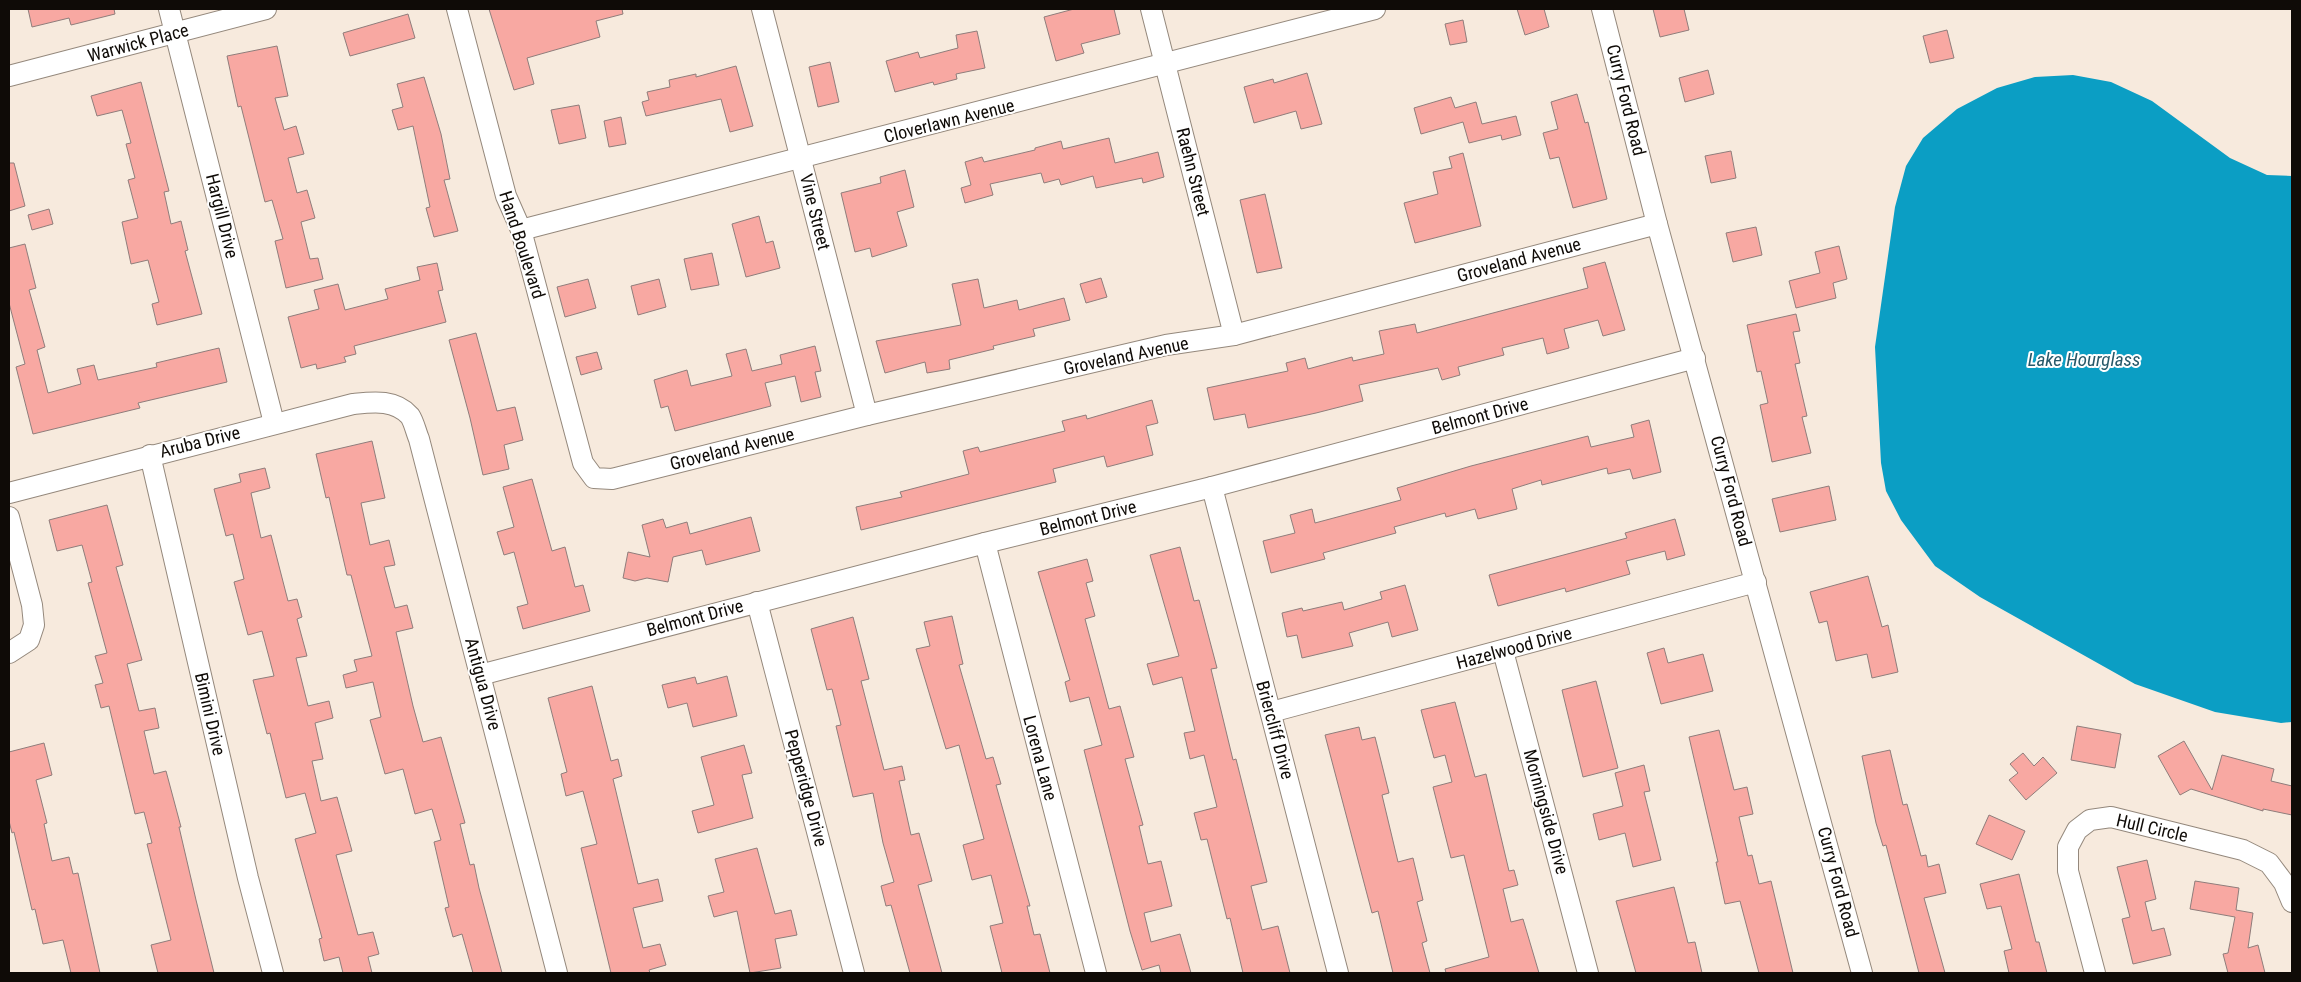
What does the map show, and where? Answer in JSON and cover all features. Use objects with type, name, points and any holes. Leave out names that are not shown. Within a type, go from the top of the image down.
[{"type":"street","name":"Hargill Drive","points":[[169,9],[274,423]]},
{"type":"street","name":"Warwick Place","points":[[9,76],[266,9]]},
{"type":"street","name":"Hand Boulevard","points":[[457,9],[506,196],[521,230],[583,463],[594,478]]},
{"type":"street","name":"Vine Street","points":[[762,9],[867,415]]},
{"type":"street","name":"Raehn Street","points":[[1151,9],[1234,335]]},
{"type":"street","name":"Cloverlawn Avenue","points":[[521,230],[1166,65],[1375,9]]},
{"type":"street","name":"Curry Ford Road","points":[[1602,9],[1657,224],[1862,973]]},
{"type":"street","name":"Groveland Avenue","points":[[594,478],[612,479],[867,415],[1166,345],[1234,335],[1657,224]]},
{"type":"street","name":"Belmont Drive","points":[[480,676],[985,543],[1212,487],[1695,358]]},
{"type":"street","name":"Aruba Drive","points":[[9,493],[353,404],[376,402],[394,404]]},
{"type":"street","name":"Antigua Drive","points":[[394,404],[410,417],[419,439],[558,973]]},
{"type":"street","name":"Bimini Drive","points":[[150,455],[248,878],[273,973]]},
{"type":"street","name":"Briercliff Drive","points":[[1212,487],[1338,973]]},
{"type":"street","points":[[9,516],[32,605],[34,625],[30,640],[9,653]]},
{"type":"street","name":"Lorena Lane","points":[[985,543],[1096,973]]},
{"type":"street","name":"Hazelwood Drive","points":[[1271,712],[1756,582]]},
{"type":"street","name":"Pepperidge Drive","points":[[757,602],[854,973]]},
{"type":"street","name":"Morningside Drive","points":[[1503,651],[1588,973]]},
{"type":"street","name":"Hull Circle","points":[[2095,973],[2068,872],[2068,847],[2077,830],[2090,820],[2111,817],[2243,850],[2268,863],[2284,883],[2292,902]]},
{"type":"water","name":"Lake Hourglass","points":[[2073,75],[2111,82],[2152,101],[2230,158],[2267,175],[2292,176],[2292,722],[2281,723],[2215,712],[2135,684],[1980,597],[1935,566],[1901,520],[1886,491],[1881,463],[1875,347],[1895,207],[1906,166],[1923,138],[1957,109],[1997,88],[2035,77]]},
{"type":"building","points":[[28,9],[114,9],[115,14],[71,25],[69,18],[32,27]]},
{"type":"building","points":[[489,9],[622,9],[623,14],[596,21],[600,37],[527,58],[534,84],[514,90]]},
{"type":"building","points":[[1074,9],[1114,9],[1120,34],[1081,44],[1084,53],[1056,61],[1044,17]]},
{"type":"building","points":[[1517,9],[1544,9],[1549,27],[1525,35]]},
{"type":"building","points":[[1653,9],[1684,9],[1689,30],[1660,37]]},
{"type":"building","points":[[408,14],[415,38],[350,56],[343,33]]},
{"type":"building","points":[[1463,20],[1467,42],[1450,45],[1445,24]]},
{"type":"building","points":[[1947,30],[1954,58],[1930,63],[1923,36]]},
{"type":"building","points":[[977,31],[985,68],[956,74],[957,79],[934,85],[933,82],[895,92],[886,61],[918,52],[920,58],[958,48],[956,35]]},
{"type":"building","points":[[277,46],[288,96],[275,98],[284,130],[296,126],[304,154],[288,158],[297,193],[307,190],[315,218],[301,222],[310,259],[318,258],[323,279],[286,288],[275,241],[283,239],[272,200],[265,202],[241,106],[238,107],[227,56]]},
{"type":"building","points":[[830,62],[839,102],[818,107],[809,67]]},
{"type":"building","points":[[736,66],[753,126],[730,132],[721,99],[646,116],[642,102],[649,100],[647,92],[670,87],[669,80],[696,74],[696,77]]},
{"type":"building","points":[[1708,70],[1714,94],[1685,102],[1679,78]]},
{"type":"building","points":[[1307,73],[1322,124],[1301,129],[1296,111],[1254,123],[1244,87],[1273,79],[1274,83]]},
{"type":"building","points":[[424,77],[441,134],[450,179],[444,180],[458,231],[434,237],[426,208],[430,207],[413,126],[398,130],[392,110],[403,107],[397,84]]},
{"type":"building","points":[[141,82],[169,191],[164,192],[171,224],[181,221],[188,250],[185,251],[202,314],[157,325],[152,304],[159,302],[148,260],[131,264],[122,222],[138,218],[128,180],[135,178],[126,144],[131,143],[122,110],[97,116],[91,96]]},
{"type":"building","points":[[1577,94],[1585,123],[1588,122],[1607,199],[1573,208],[1559,157],[1550,159],[1543,133],[1558,129],[1551,102]]},
{"type":"building","points":[[1451,97],[1455,108],[1476,102],[1482,124],[1516,116],[1521,135],[1502,140],[1501,135],[1469,143],[1463,122],[1421,134],[1414,108]]},
{"type":"building","points":[[579,105],[586,138],[559,144],[551,110]]},
{"type":"building","points":[[621,117],[626,144],[609,147],[604,121]]},
{"type":"building","points":[[1109,138],[1115,163],[1158,152],[1164,177],[1143,183],[1142,178],[1096,188],[1093,176],[1061,185],[1059,179],[1044,183],[1041,173],[990,184],[993,195],[965,203],[961,188],[971,185],[965,162],[982,157],[984,162],[1035,150],[1035,148],[1061,141],[1063,149]]},
{"type":"building","points":[[1731,151],[1736,178],[1711,183],[1705,156]]},
{"type":"building","points":[[1463,153],[1481,226],[1415,243],[1404,203],[1438,194],[1433,172],[1452,168],[1449,157]]},
{"type":"building","points":[[9,163],[14,163],[25,206],[9,211]]},
{"type":"building","points":[[905,170],[914,207],[897,212],[907,246],[872,257],[870,248],[855,252],[841,193],[881,183],[880,177]]},
{"type":"building","points":[[1265,194],[1282,268],[1257,273],[1240,200]]},
{"type":"building","points":[[49,209],[53,224],[32,230],[28,215]]},
{"type":"building","points":[[759,216],[766,243],[773,241],[780,268],[746,277],[732,224]]},
{"type":"building","points":[[1756,227],[1762,255],[1733,262],[1726,233]]},
{"type":"building","points":[[25,244],[36,288],[29,290],[45,347],[37,350],[48,393],[81,384],[77,369],[94,365],[98,380],[157,367],[156,363],[219,348],[227,382],[138,403],[140,408],[33,434],[16,367],[25,364],[9,303],[9,248]]},
{"type":"building","points":[[1839,246],[1847,279],[1833,283],[1836,298],[1796,308],[1789,281],[1820,273],[1815,252]]},
{"type":"building","points":[[712,253],[719,285],[691,290],[684,259]]},
{"type":"building","points":[[1605,262],[1625,330],[1603,336],[1598,320],[1564,329],[1569,348],[1547,354],[1543,338],[1502,348],[1504,355],[1458,367],[1460,375],[1442,380],[1438,368],[1359,385],[1363,401],[1316,413],[1248,428],[1245,414],[1214,420],[1207,388],[1288,371],[1286,363],[1305,358],[1308,369],[1352,357],[1353,361],[1384,354],[1379,331],[1415,324],[1417,333],[1588,288],[1583,268]]},
{"type":"building","points":[[437,263],[443,290],[438,291],[446,322],[354,346],[356,354],[344,357],[346,362],[317,369],[316,364],[301,368],[288,317],[319,309],[314,290],[338,284],[345,310],[388,299],[385,289],[420,280],[417,267]]},
{"type":"building","points":[[1101,278],[1107,297],[1086,303],[1080,284]]},
{"type":"building","points":[[588,279],[596,308],[565,317],[557,287]]},
{"type":"building","points":[[659,279],[666,307],[638,315],[631,286]]},
{"type":"building","points":[[978,279],[984,308],[1017,300],[1019,310],[1064,298],[1070,320],[1033,329],[1035,336],[993,346],[994,349],[949,360],[950,369],[927,373],[925,362],[885,373],[876,341],[961,325],[952,284]]},
{"type":"building","points":[[1796,314],[1800,331],[1793,332],[1800,363],[1795,364],[1807,416],[1802,417],[1811,453],[1772,462],[1760,405],[1768,403],[1761,371],[1757,372],[1747,325]]},
{"type":"building","points":[[476,333],[497,411],[515,407],[523,440],[504,445],[509,469],[483,475],[449,340]]},
{"type":"building","points":[[815,346],[821,371],[815,372],[821,397],[801,402],[795,376],[765,383],[771,406],[675,431],[668,406],[661,408],[654,380],[687,370],[691,386],[732,376],[726,354],[746,349],[752,371],[782,364],[780,355]]},
{"type":"building","points":[[597,352],[602,369],[581,375],[576,357]]},
{"type":"building","points":[[1152,400],[1158,423],[1146,426],[1153,455],[1107,467],[1104,456],[1053,469],[1056,482],[861,530],[856,507],[902,497],[900,492],[969,474],[963,451],[978,447],[980,452],[1065,431],[1062,421],[1086,415],[1087,419]]},
{"type":"building","points":[[1649,420],[1661,472],[1633,479],[1630,469],[1608,474],[1607,468],[1542,485],[1541,480],[1512,489],[1517,509],[1478,519],[1475,509],[1446,517],[1445,513],[1394,527],[1396,533],[1323,553],[1325,559],[1271,573],[1263,541],[1295,533],[1290,515],[1312,509],[1315,523],[1401,500],[1397,488],[1471,466],[1588,436],[1591,447],[1634,437],[1631,425]]},
{"type":"building","points":[[372,441],[385,498],[361,503],[370,545],[389,540],[395,565],[384,567],[395,608],[407,605],[413,628],[396,632],[413,706],[423,742],[441,737],[465,823],[460,824],[470,865],[474,864],[502,973],[473,973],[462,934],[453,937],[445,908],[449,907],[434,842],[441,840],[432,809],[415,814],[403,769],[385,774],[370,720],[381,717],[373,682],[346,688],[343,675],[357,671],[354,660],[372,656],[351,575],[347,575],[329,497],[326,498],[316,454]]},
{"type":"building","points":[[265,468],[270,488],[251,493],[261,538],[271,535],[288,601],[297,599],[302,617],[297,619],[307,656],[296,658],[308,706],[329,701],[333,718],[315,723],[323,759],[312,761],[321,801],[337,797],[352,851],[336,855],[358,935],[373,932],[379,954],[368,957],[372,973],[343,973],[339,957],[324,961],[319,939],[322,938],[295,839],[316,833],[305,793],[286,798],[270,733],[267,734],[253,680],[274,676],[262,631],[248,635],[234,582],[244,579],[233,534],[226,536],[214,489],[241,482],[239,474]]},
{"type":"building","points":[[532,479],[552,551],[565,547],[575,587],[583,585],[590,611],[523,629],[517,607],[528,604],[514,552],[504,555],[497,532],[514,527],[503,487]]},
{"type":"building","points":[[1829,486],[1836,520],[1780,532],[1772,499]]},
{"type":"building","points":[[107,505],[123,565],[116,567],[142,660],[127,664],[139,711],[155,708],[159,728],[144,731],[154,774],[166,771],[181,827],[179,827],[214,973],[158,973],[151,945],[171,940],[147,844],[152,843],[144,812],[135,814],[109,706],[101,708],[95,685],[103,683],[95,656],[107,653],[88,583],[92,582],[82,545],[57,551],[49,520]]},
{"type":"building","points":[[751,517],[760,551],[706,565],[702,550],[673,557],[668,582],[647,578],[635,581],[623,578],[628,552],[650,557],[642,525],[663,519],[666,528],[687,522],[690,534]]},
{"type":"building","points":[[1675,519],[1685,555],[1667,560],[1665,551],[1626,561],[1630,574],[1566,592],[1565,588],[1498,606],[1489,575],[1627,538],[1625,533]]},
{"type":"building","points":[[1180,547],[1194,601],[1199,600],[1217,668],[1211,669],[1233,760],[1236,759],[1267,882],[1251,886],[1262,930],[1278,926],[1290,973],[1243,973],[1230,918],[1227,919],[1207,839],[1201,840],[1194,813],[1217,807],[1204,755],[1190,759],[1184,733],[1195,731],[1182,677],[1153,685],[1147,664],[1179,656],[1150,555]]},
{"type":"building","points":[[1087,559],[1093,581],[1086,583],[1095,616],[1085,619],[1109,709],[1120,706],[1134,757],[1125,759],[1143,825],[1139,826],[1148,864],[1161,861],[1172,906],[1144,913],[1151,942],[1180,934],[1191,973],[1161,973],[1159,965],[1142,970],[1130,931],[1084,750],[1102,745],[1089,697],[1070,702],[1065,682],[1070,680],[1038,572]]},
{"type":"building","points":[[1868,576],[1882,627],[1888,625],[1898,672],[1872,678],[1867,654],[1836,661],[1827,621],[1819,623],[1810,592]]},
{"type":"building","points":[[1405,585],[1418,630],[1392,637],[1388,622],[1349,633],[1353,646],[1302,658],[1297,635],[1287,637],[1282,613],[1302,608],[1303,611],[1342,602],[1344,610],[1382,599],[1380,592]]},
{"type":"building","points":[[952,616],[963,664],[959,665],[986,759],[993,757],[1001,784],[996,785],[1030,906],[1027,906],[1034,935],[1040,934],[1050,973],[1002,973],[990,926],[1003,923],[991,875],[972,880],[963,845],[984,839],[959,745],[946,749],[916,649],[930,646],[924,622]]},
{"type":"building","points":[[853,617],[869,679],[861,681],[884,770],[902,766],[905,780],[899,781],[911,835],[919,833],[932,881],[918,885],[942,973],[910,973],[891,905],[886,906],[881,886],[894,882],[883,843],[873,793],[853,797],[836,726],[841,725],[832,689],[827,690],[811,629]]},
{"type":"building","points":[[1664,648],[1668,663],[1703,654],[1713,691],[1661,704],[1647,653]]},
{"type":"building","points":[[727,676],[737,716],[693,727],[687,703],[668,708],[662,685],[695,677],[697,684]]},
{"type":"building","points":[[1596,681],[1618,768],[1583,777],[1562,690]]},
{"type":"building","points":[[592,686],[611,761],[618,759],[622,776],[613,779],[638,884],[658,879],[663,901],[633,908],[643,948],[660,944],[666,965],[649,970],[650,973],[611,973],[581,848],[597,844],[583,791],[566,796],[561,774],[567,772],[548,698]]},
{"type":"building","points":[[1455,702],[1475,777],[1486,774],[1509,871],[1514,870],[1518,885],[1503,889],[1511,922],[1523,919],[1539,973],[1446,973],[1445,969],[1489,957],[1464,855],[1451,858],[1433,787],[1452,782],[1445,755],[1434,758],[1421,710]]},
{"type":"building","points":[[2077,726],[2121,734],[2115,768],[2071,760]]},
{"type":"building","points":[[1359,727],[1362,740],[1375,737],[1389,793],[1382,795],[1398,862],[1413,858],[1423,900],[1417,902],[1427,941],[1422,943],[1430,973],[1393,973],[1378,911],[1372,913],[1325,735]]},
{"type":"building","points":[[1719,730],[1734,790],[1747,787],[1753,814],[1739,817],[1748,856],[1752,855],[1759,884],[1771,881],[1793,973],[1759,973],[1740,901],[1725,904],[1716,862],[1718,862],[1689,737]]},
{"type":"building","points":[[2184,741],[2212,790],[2222,755],[2274,769],[2271,781],[2292,786],[2292,815],[2263,809],[2263,811],[2191,789],[2180,795],[2158,756]]},
{"type":"building","points":[[44,743],[52,775],[36,780],[47,823],[44,824],[52,861],[69,857],[73,874],[78,873],[100,973],[71,973],[63,940],[43,944],[35,909],[32,910],[14,832],[12,833],[9,821],[9,752]]},
{"type":"building","points":[[744,745],[752,773],[742,775],[753,818],[698,833],[692,811],[714,805],[701,757]]},
{"type":"building","points":[[1890,750],[1903,805],[1907,804],[1921,856],[1926,855],[1928,867],[1939,864],[1946,893],[1924,898],[1945,973],[1919,973],[1886,845],[1883,846],[1876,823],[1862,756]]},
{"type":"building","points":[[2023,753],[2034,766],[2043,757],[2057,773],[2026,800],[2009,780],[2018,773],[2010,764]]},
{"type":"building","points":[[1644,765],[1650,791],[1644,792],[1661,860],[1633,867],[1625,833],[1599,840],[1593,814],[1623,806],[1615,773]]},
{"type":"building","points":[[1989,815],[2025,831],[2012,860],[1976,844]]},
{"type":"building","points":[[757,848],[775,914],[791,910],[797,935],[775,939],[781,968],[750,973],[737,911],[714,917],[708,896],[724,892],[715,859]]},
{"type":"building","points":[[2147,860],[2156,899],[2145,902],[2152,931],[2164,928],[2171,955],[2133,964],[2122,919],[2130,917],[2117,867]]},
{"type":"building","points":[[2019,874],[2036,942],[2039,942],[2047,973],[2009,973],[2004,951],[2012,949],[2001,906],[1987,909],[1980,884]]},
{"type":"building","points":[[2195,881],[2239,888],[2236,910],[2253,913],[2248,948],[2258,945],[2265,973],[2228,973],[2223,954],[2228,953],[2235,917],[2190,909]]},
{"type":"building","points":[[1674,887],[1688,943],[1695,942],[1702,973],[1636,973],[1616,901]]}]
